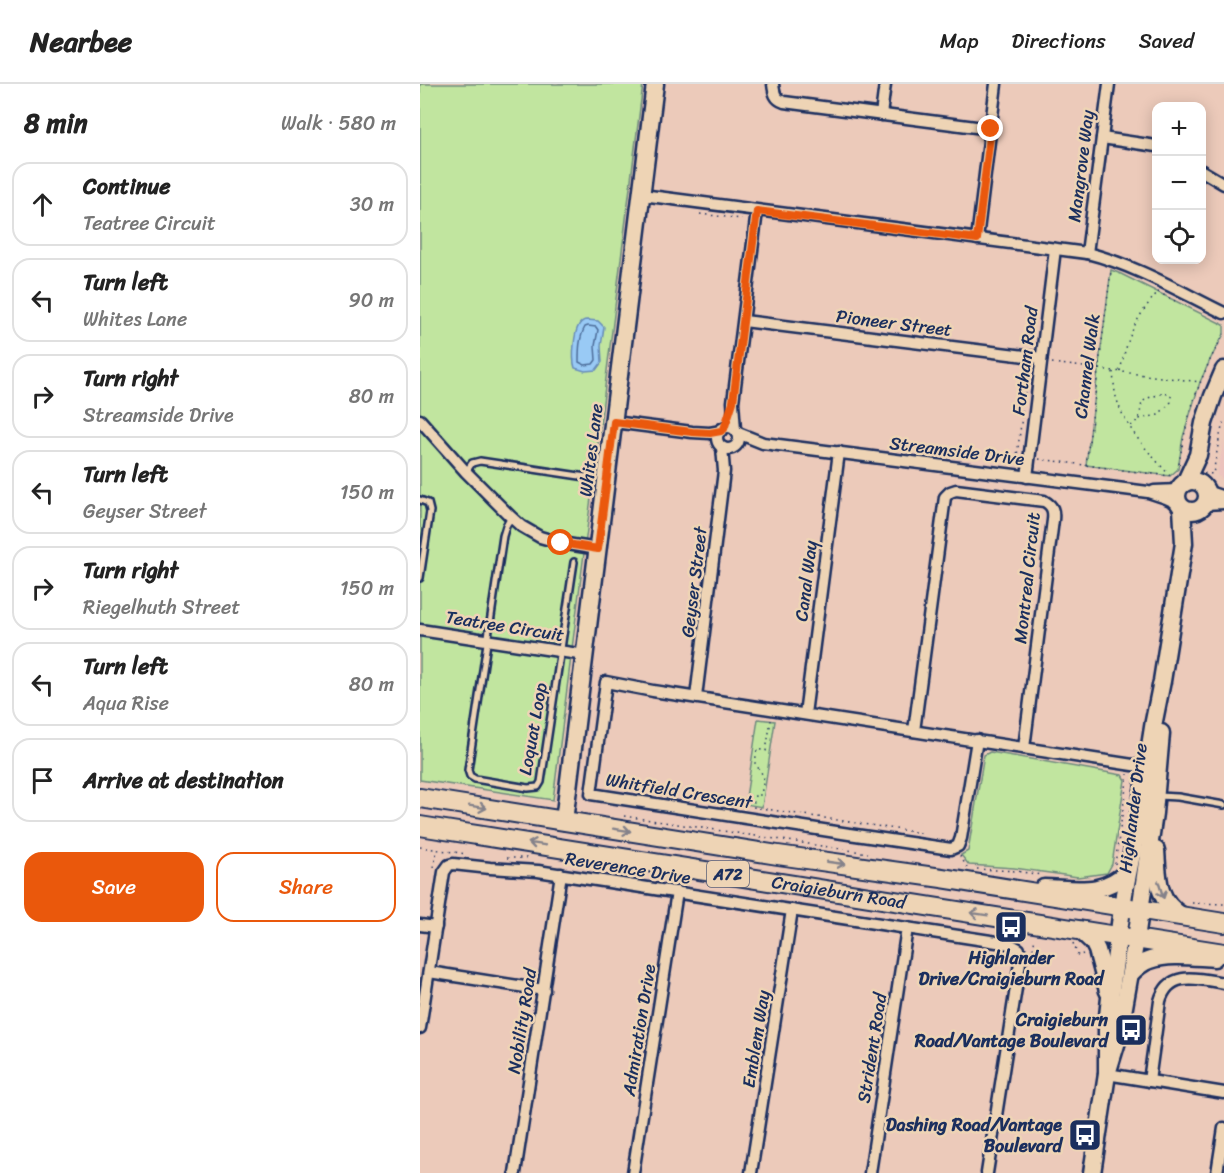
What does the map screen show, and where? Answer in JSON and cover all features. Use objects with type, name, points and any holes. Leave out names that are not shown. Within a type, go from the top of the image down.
[{"type":"main road","name":"Craigieburn Road","points":[[420,798],[1131,909],[1185,909],[1224,923]]},
{"type":"main road","name":"Craigieburn Road","points":[[420,826],[1077,937],[1127,938],[1224,953]]},
{"type":"street","name":"Whites Lane","points":[[564,821],[656,84]]},
{"type":"street","points":[[773,84],[775,95],[784,102],[991,129]]},
{"type":"street","points":[[881,115],[885,84]]},
{"type":"street","points":[[977,239],[996,84]]},
{"type":"street","name":"Mangrove Way","points":[[1087,253],[1109,84]]},
{"type":"street","points":[[1102,138],[1152,145]]},
{"type":"street","points":[[1206,173],[1224,184]]},
{"type":"street","points":[[642,195],[700,209],[1087,253],[1125,265],[1224,313]]},
{"type":"street","points":[[729,431],[757,216]]},
{"type":"street","name":"Fortham Road","points":[[1027,477],[1055,249]]},
{"type":"street","name":"Pioneer Street","points":[[744,321],[1041,364]]},
{"type":"street","name":"Highlander Drive","points":[[1131,909],[1121,870],[1137,829],[1145,766],[1162,681],[1184,543],[1188,490],[1204,423],[1224,370]]},
{"type":"street","points":[[420,420],[466,472],[521,526],[540,537],[598,549]]},
{"type":"street","name":"Streamside Drive","points":[[614,422],[692,432],[729,431],[763,443]]},
{"type":"street","points":[[729,431],[739,440],[727,446],[718,437],[729,431]]},
{"type":"street","name":"Streamside Drive","points":[[692,432],[727,446],[763,443],[1148,492],[1188,490],[1224,497]]},
{"type":"street","name":"Geyser Street","points":[[696,697],[727,446]]},
{"type":"street","name":"Canal Way","points":[[805,714],[838,452]]},
{"type":"street","name":"Montreal Circuit","points":[[914,731],[945,497],[956,490],[1044,501],[1051,506],[1054,514],[1024,748]]},
{"type":"street","name":"Streamside Drive","points":[[1148,492],[1166,498],[1188,490],[1224,503]]},
{"type":"street","name":"Teatree Circuit","points":[[420,630],[585,655]]},
{"type":"street","name":"Whitfield Crescent","points":[[955,848],[946,849],[591,794],[606,682],[1145,766]]},
{"type":"street","points":[[955,848],[961,838],[977,740]]},
{"type":"street","name":"Highlander Drive","points":[[1127,938],[1131,909],[1155,805],[1145,766]]},
{"type":"street","points":[[1155,805],[1162,895],[1172,910],[1185,909]]},
{"type":"street","name":"Reverence Drive","points":[[436,927],[444,872],[449,865],[457,863],[561,874],[1010,944],[1016,946],[1021,954]]},
{"type":"street","points":[[984,885],[1096,889],[1115,883],[1121,870]]},
{"type":"street","name":"Nobility Road","points":[[515,1173],[561,874]]},
{"type":"street","name":"Admiration Drive","points":[[633,1173],[677,892]]},
{"type":"street","name":"Emblem Way","points":[[751,1173],[792,910]]},
{"type":"street","points":[[420,925],[436,927],[420,1028]]},
{"type":"street","name":"Strident Road","points":[[870,1173],[907,928]]},
{"type":"street","points":[[1077,937],[1093,942],[1110,998]]},
{"type":"street","points":[[1092,1173],[1107,1074],[1119,1035],[1130,974],[1127,938]]},
{"type":"street","points":[[1107,1074],[1107,1024],[1110,998],[1127,938]]},
{"type":"street","points":[[987,1173],[1021,954]]},
{"type":"street","points":[[1130,974],[1149,960],[1160,958],[1175,956],[1224,958]]},
{"type":"street","points":[[429,972],[544,990]]},
{"type":"street","points":[[1149,1081],[1160,1001],[1167,986],[1182,979],[1224,983]]},
{"type":"street","points":[[1107,1074],[1224,1093]]},
{"type":"street","points":[[1217,1173],[1224,1128]]},
{"type":"lane","points":[[466,472],[472,464],[480,461],[593,478]]},
{"type":"lane","points":[[420,500],[428,503],[430,511],[420,578]]},
{"type":"lane","points":[[487,640],[503,536],[511,517]]},
{"type":"lane","points":[[561,651],[574,562]]},
{"type":"lane","name":"Loquat Loop","points":[[487,640],[468,770],[470,776],[475,779],[528,788],[538,787],[541,782],[561,651]]},
{"type":"lane","points":[[1155,805],[1178,797],[1224,805]]},
{"type":"path","points":[[700,209],[757,216]]},
{"type":"path","name":"Channel Walk","points":[[1086,465],[1111,270],[1105,268]]},
{"type":"path","points":[[1120,372],[1130,334],[1149,303],[1158,292],[1177,302]]},
{"type":"path","points":[[1188,490],[1183,437],[1200,382],[1224,334]]},
{"type":"path","points":[[1188,490],[1086,465],[1017,456],[1028,367],[1041,364],[1048,370],[1049,363],[1200,382]]},
{"type":"path","points":[[1113,371],[1116,398],[1126,421],[1170,476],[1188,490]]},
{"type":"path","points":[[1130,427],[1139,419],[1158,415],[1171,402],[1171,395],[1164,393],[1142,402],[1139,419]]},
{"type":"path","points":[[1188,490],[1219,440],[1224,419]]},
{"type":"path","points":[[771,719],[766,751],[757,750],[755,763],[764,777],[761,795],[755,795],[753,807],[928,834]]},
{"type":"path","points":[[1121,870],[1121,811],[1145,766]]},
{"type":"path","points":[[638,817],[870,853]]},
{"type":"path","points":[[955,848],[968,868]]},
{"type":"path","points":[[962,868],[1016,871],[1050,876]]},
{"type":"path","points":[[1185,909],[1224,904]]},
{"type":"path","points":[[1077,937],[1078,956],[1097,950]]},
{"type":"path","points":[[1021,954],[1031,958],[1035,938]]},
{"type":"shaded area","points":[[1224,441],[1224,480],[1217,475]]},
{"type":"green space","points":[[420,84],[643,84],[553,800],[420,780]]},
{"type":"green space","points":[[1111,270],[1224,325],[1224,334],[1200,382],[1183,437],[1178,469],[1170,476],[1086,465]]},
{"type":"green space","points":[[758,719],[775,721],[762,807],[745,804]]},
{"type":"green space","points":[[990,752],[1122,775],[1125,780],[1112,864],[1107,873],[1078,877],[1014,868],[969,865],[961,855],[968,851],[984,755]]},
{"type":"water","points":[[583,321],[598,321],[604,327],[601,346],[602,362],[596,370],[585,371],[575,368],[574,350],[577,329]]},
{"type":"place","name":"Highlander Drive/Craigieburn Road","points":[[1011,927]]},
{"type":"place","name":"Craigieburn Road/Vantage Boulevard","points":[[1131,1030]]},
{"type":"place","name":"Dashing Road/Vantage Boulevard","points":[[1085,1135]]},
{"type":"route","points":[[561,543],[598,549],[614,422],[692,432],[710,433],[724,429],[733,402],[757,211],[977,239],[991,129]]}]
